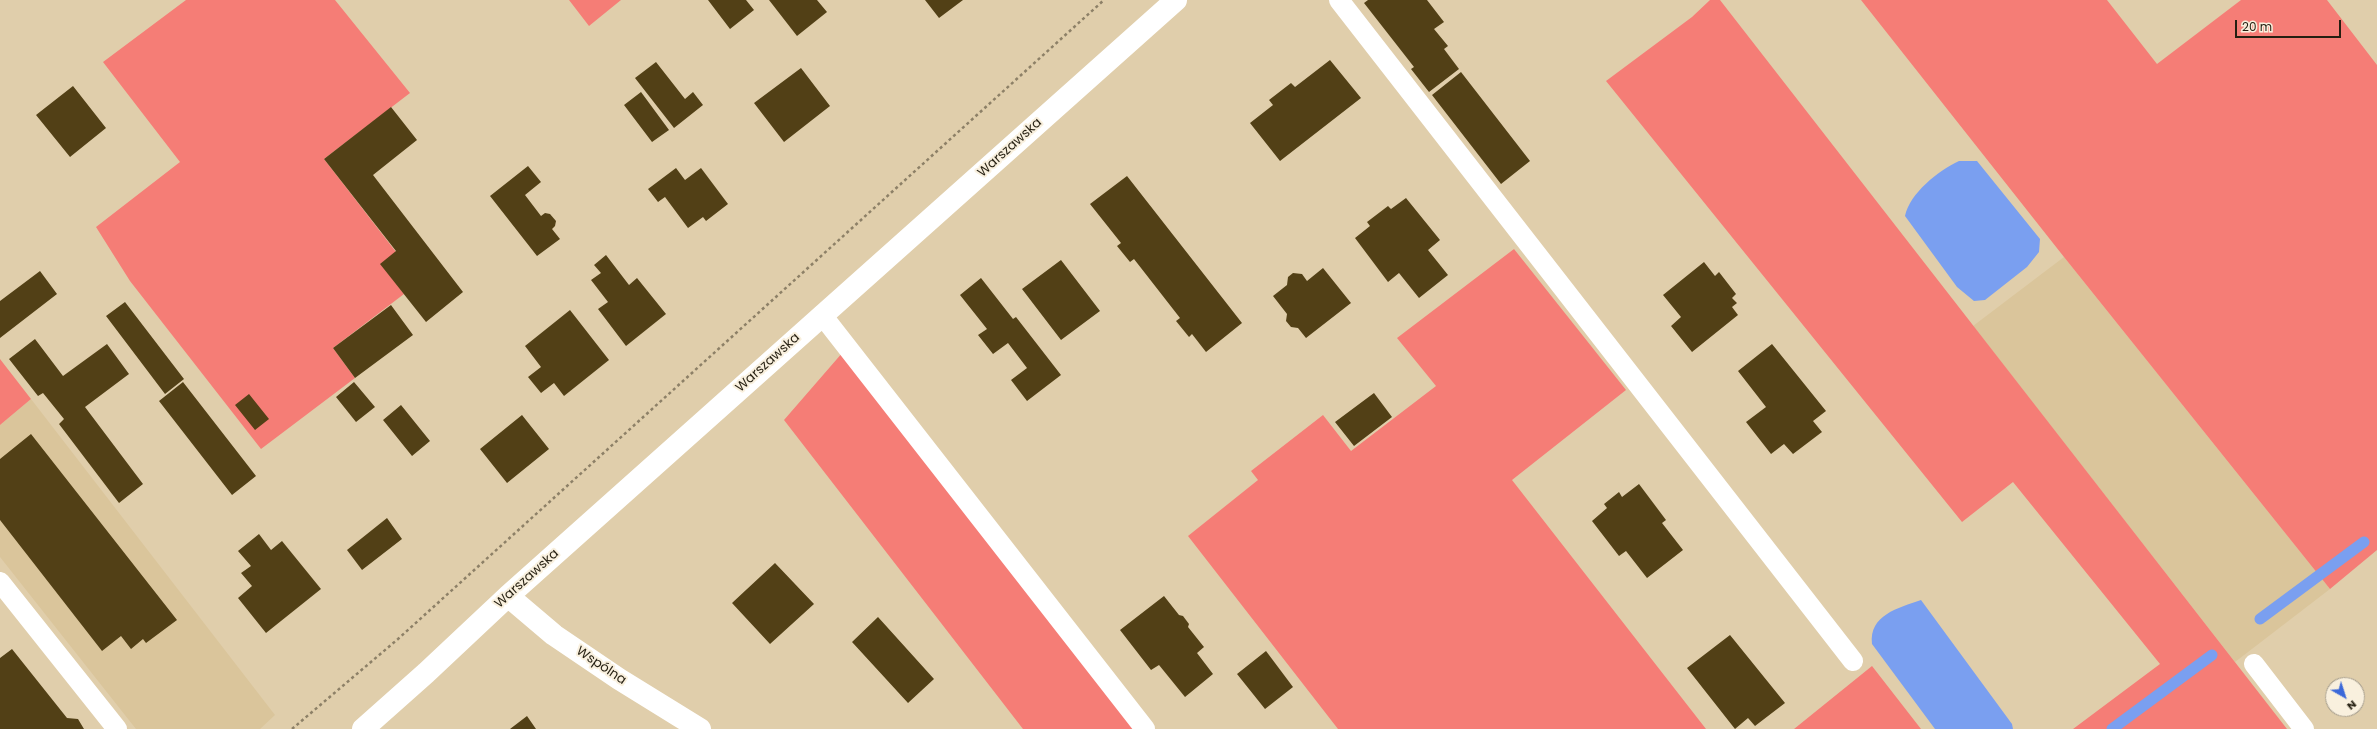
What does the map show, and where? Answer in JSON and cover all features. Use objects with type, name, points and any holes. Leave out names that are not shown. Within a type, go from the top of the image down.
[{"type":"main road","name":"Warszawska","points":[[363,729],[426,673],[508,596],[1176,0]]},
{"type":"main road","name":"Wspólna","points":[[508,596],[554,635],[619,680],[700,729]]},
{"type":"lane","points":[[1339,0],[1853,661]]},
{"type":"lane","points":[[822,315],[1145,729]]},
{"type":"lane","points":[[0,582],[117,729]]},
{"type":"lane","points":[[2254,664],[2304,729]]},
{"type":"path","points":[[292,729],[398,639],[1104,0]]},
{"type":"shaded area","points":[[186,0],[335,0],[410,93],[324,159],[396,252],[381,264],[404,294],[333,348],[355,378],[261,449],[130,281],[96,227],[180,162],[103,62]]},
{"type":"shaded area","points":[[569,0],[621,0],[589,26]]},
{"type":"shaded area","points":[[1710,0],[1720,0],[2287,729],[2073,729],[2160,664],[2013,482],[1962,522],[1606,81],[1692,17]]},
{"type":"shaded area","points":[[1861,0],[2107,0],[2157,64],[2241,0],[2327,0],[2377,65],[2377,550],[2330,589],[2064,257]]},
{"type":"shaded area","points":[[1514,249],[1626,390],[1512,480],[1706,729],[1338,729],[1188,536],[1258,480],[1251,471],[1323,415],[1351,451],[1436,386],[1397,338]]},
{"type":"shaded area","points":[[2064,257],[2330,589],[2235,662],[1973,326]]},
{"type":"shaded area","points":[[843,352],[1137,729],[1023,729],[784,420]]},
{"type":"shaded area","points":[[0,359],[31,399],[0,425]]},
{"type":"shaded area","points":[[31,399],[275,715],[260,729],[136,729],[0,557],[0,425]]},
{"type":"shaded area","points":[[1872,666],[1921,729],[1794,729]]},
{"type":"water","points":[[1959,161],[1977,161],[2040,239],[2039,252],[2027,267],[1985,300],[1974,301],[1957,287],[1905,216],[1908,207],[1919,191],[1942,171]]},
{"type":"water","points":[[1921,600],[2012,724],[2013,729],[1935,729],[1872,644],[1872,634],[1880,619],[1903,606]]},
{"type":"building","points":[[708,0],[746,0],[754,10],[730,29]]},
{"type":"building","points":[[769,0],[817,0],[827,12],[797,36]]},
{"type":"building","points":[[925,0],[963,0],[939,18]]},
{"type":"building","points":[[1368,0],[1427,0],[1444,22],[1434,29],[1448,46],[1444,49],[1459,69],[1429,92],[1411,69],[1414,67],[1364,3]]},
{"type":"building","points":[[1330,60],[1361,98],[1280,161],[1250,123],[1273,105],[1269,100],[1291,83],[1295,87]]},
{"type":"building","points":[[656,62],[685,99],[693,92],[703,105],[674,128],[635,78]]},
{"type":"building","points":[[801,68],[830,106],[784,142],[754,103]]},
{"type":"building","points":[[1461,72],[1530,161],[1501,184],[1432,95]]},
{"type":"building","points":[[73,86],[106,128],[70,157],[36,115]]},
{"type":"building","points":[[641,92],[669,130],[652,142],[624,105]]},
{"type":"building","points":[[391,107],[417,140],[373,175],[463,292],[426,322],[380,264],[396,251],[324,159]]},
{"type":"building","points":[[528,166],[541,182],[525,195],[541,216],[545,213],[550,214],[556,221],[555,226],[552,229],[560,239],[537,256],[490,196]]},
{"type":"building","points":[[676,168],[685,180],[701,168],[728,204],[706,221],[703,217],[688,228],[665,197],[658,202],[648,189]]},
{"type":"building","points":[[1127,176],[1242,323],[1206,352],[1192,334],[1189,337],[1176,321],[1180,318],[1134,259],[1130,262],[1117,246],[1121,243],[1090,204]]},
{"type":"building","points":[[1406,198],[1440,240],[1428,250],[1448,275],[1419,298],[1399,273],[1388,282],[1355,238],[1370,226],[1367,222],[1388,206],[1391,209]]},
{"type":"building","points":[[606,255],[629,285],[637,278],[666,314],[626,346],[598,309],[608,302],[591,280],[601,273],[594,265]]},
{"type":"building","points":[[1061,260],[1100,311],[1061,340],[1022,289]]},
{"type":"building","points":[[1704,262],[1715,276],[1719,272],[1736,294],[1732,298],[1737,303],[1732,307],[1738,315],[1692,352],[1671,326],[1681,317],[1663,295]]},
{"type":"building","points":[[1323,268],[1351,303],[1306,338],[1298,328],[1291,327],[1286,321],[1287,314],[1273,296],[1287,285],[1288,277],[1293,273],[1302,274],[1307,281]]},
{"type":"building","points":[[40,271],[57,294],[0,338],[0,301]]},
{"type":"building","points":[[981,278],[1013,319],[1016,317],[1061,375],[1027,401],[1011,380],[1027,368],[1008,343],[993,354],[978,335],[987,329],[960,295]]},
{"type":"building","points":[[125,302],[184,379],[165,394],[106,316]]},
{"type":"building","points":[[391,305],[413,335],[355,378],[333,348]]},
{"type":"building","points":[[570,310],[609,360],[564,396],[554,383],[541,393],[528,377],[541,367],[525,346]]},
{"type":"building","points":[[35,339],[63,376],[107,344],[129,374],[85,407],[143,484],[119,503],[59,424],[64,419],[43,393],[38,396],[9,359]]},
{"type":"building","points":[[1772,344],[1826,411],[1813,421],[1822,432],[1793,454],[1784,444],[1771,454],[1746,422],[1766,407],[1738,371]]},
{"type":"building","points":[[183,382],[256,476],[232,495],[159,401]]},
{"type":"building","points":[[354,382],[375,407],[356,422],[336,397]]},
{"type":"building","points":[[1374,393],[1392,417],[1354,446],[1335,422]]},
{"type":"building","points":[[249,394],[269,419],[255,430],[235,405]]},
{"type":"building","points":[[401,405],[430,441],[412,456],[383,420]]},
{"type":"building","points":[[522,415],[549,449],[507,483],[480,449]]},
{"type":"building","points":[[31,434],[177,620],[146,643],[143,639],[131,649],[121,636],[102,651],[0,520],[0,459]]},
{"type":"building","points":[[1639,484],[1666,520],[1662,523],[1683,550],[1647,578],[1626,551],[1619,556],[1592,521],[1607,508],[1604,504],[1619,492],[1622,497]]},
{"type":"building","points":[[387,518],[402,539],[362,570],[347,550]]},
{"type":"building","points":[[259,534],[271,550],[282,541],[321,589],[266,633],[238,598],[252,586],[241,573],[251,566],[238,551]]},
{"type":"building","points":[[775,563],[814,604],[770,644],[732,603]]},
{"type":"building","points":[[1164,596],[1179,615],[1183,616],[1189,624],[1188,627],[1204,647],[1197,653],[1213,674],[1185,697],[1159,665],[1151,670],[1120,630]]},
{"type":"building","points":[[878,617],[934,679],[908,703],[852,642]]},
{"type":"building","points":[[1730,635],[1785,703],[1755,726],[1748,718],[1735,729],[1687,668]]},
{"type":"building","points":[[12,649],[67,718],[78,719],[84,729],[0,729],[0,658]]},
{"type":"building","points":[[1266,651],[1293,687],[1265,709],[1237,674]]},
{"type":"building","points":[[527,716],[536,729],[510,729]]},
{"type":"waterway","points":[[2260,619],[2364,542]]},
{"type":"waterway","points":[[2112,729],[2212,655]]}]
